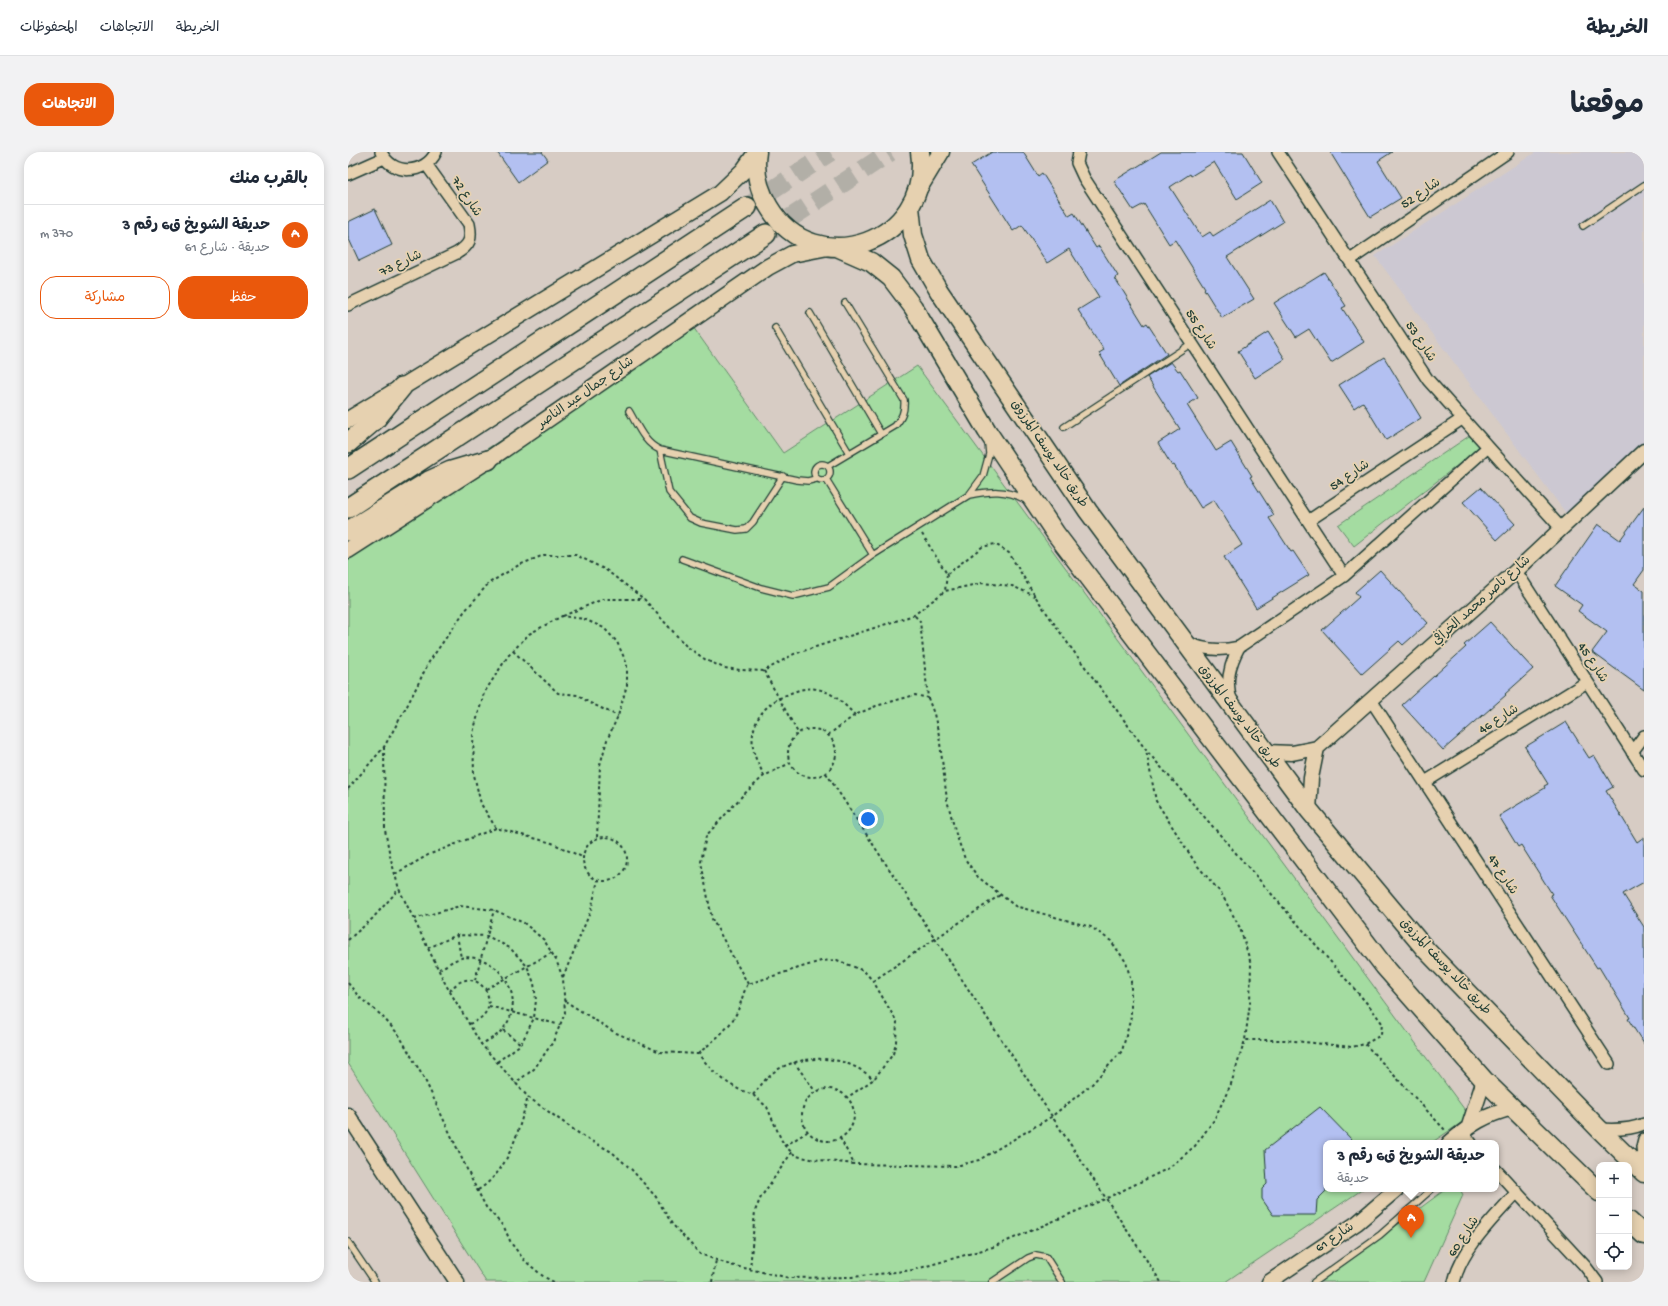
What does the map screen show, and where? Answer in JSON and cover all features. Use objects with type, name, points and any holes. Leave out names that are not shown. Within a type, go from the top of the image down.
[{"type":"highway","points":[[348,469],[747,207]]},
{"type":"highway","points":[[348,508],[766,234]]},
{"type":"highway","points":[[348,443],[375,420],[394,399],[402,387]]},
{"type":"highway","points":[[348,531],[429,480],[451,471],[488,460]]},
{"type":"main road","points":[[914,199],[922,166],[920,152]]},
{"type":"main road","points":[[833,247],[860,245],[880,237],[897,224],[914,199],[941,152]]},
{"type":"main road","points":[[757,153],[756,166],[761,194],[776,220],[800,238],[833,247],[871,262],[891,278],[913,307],[987,431],[1037,507],[1384,966],[1484,1080],[1596,1189]]},
{"type":"main road","points":[[348,420],[720,193],[744,170],[757,153]]},
{"type":"main road","name":"طريق خالد يوسف المرزوق","points":[[914,199],[913,235],[921,260],[939,291],[1088,511],[1309,810],[1426,950],[1599,1129],[1644,1173]]},
{"type":"main road","name":"شارع جمال عبد الناصر","points":[[348,550],[488,460],[768,268],[792,254],[833,247]]},
{"type":"main road","points":[[1632,1224],[1644,1235]]},
{"type":"street","points":[[348,174],[382,155],[392,166],[404,170],[416,169],[426,164],[436,152]]},
{"type":"street","name":"شارع 55","points":[[1079,152],[1077,163],[1084,178],[1308,521]]},
{"type":"street","name":"شارع 52","points":[[1350,260],[1508,152]]},
{"type":"street","name":"شارع 53","points":[[1281,153],[1428,380],[1561,528]]},
{"type":"street","name":"شارع 72","points":[[426,164],[469,224],[471,233],[470,241],[466,248]]},
{"type":"street","name":"شارع 73","points":[[348,305],[457,254],[466,248]]},
{"type":"street","name":"شارع 54","points":[[1308,521],[1462,419]]},
{"type":"street","points":[[1181,638],[1194,646],[1209,650],[1224,650],[1239,647],[1344,576],[1488,447]]},
{"type":"street","name":"شارع ناصر محمد الخرافي","points":[[1317,748],[1516,571],[1644,451]]},
{"type":"street","points":[[1308,521],[1344,576]]},
{"type":"street","name":"شارع 45","points":[[1516,571],[1644,770]]},
{"type":"street","points":[[1234,708],[1229,693],[1228,677],[1232,661],[1239,647]]},
{"type":"street","name":"شارع 46","points":[[1425,782],[1587,682]]},
{"type":"street","name":"شارع 47","points":[[1371,700],[1609,1064]]},
{"type":"street","points":[[1632,752],[1644,736]]},
{"type":"street","points":[[1266,752],[1292,753],[1317,748],[1311,778],[1309,810]]},
{"type":"street","points":[[1458,1135],[1484,1080]]},
{"type":"street","points":[[1458,1135],[1490,1115],[1513,1108]]},
{"type":"street","points":[[348,1115],[457,1282]]},
{"type":"street","points":[[1599,1129],[1628,1129],[1644,1124]]},
{"type":"street","points":[[1644,1139],[1642,1147],[1644,1166]]},
{"type":"street","points":[[1499,1173],[1585,1266],[1597,1282]]},
{"type":"street","name":"شارع 61","points":[[1269,1282],[1358,1223],[1394,1192]]},
{"type":"street","name":"شارع 60","points":[[1454,1282],[1464,1260],[1478,1236],[1517,1192]]},
{"type":"lane","points":[[1583,226],[1644,185]]},
{"type":"lane","points":[[828,466],[895,426],[900,420],[905,407],[904,400],[845,303]]},
{"type":"lane","points":[[810,313],[881,434]]},
{"type":"lane","points":[[775,328],[849,454]]},
{"type":"lane","points":[[1064,427],[1192,343]]},
{"type":"lane","points":[[629,411],[646,440],[650,445],[660,450],[802,481],[826,479]]},
{"type":"lane","points":[[682,559],[761,588],[793,596],[829,587],[873,555],[969,495],[983,476],[989,454],[987,431]]},
{"type":"lane","points":[[660,450],[666,483],[672,498],[690,518],[701,523],[738,530],[746,529],[753,522],[783,476]]},
{"type":"lane","points":[[816,479],[813,473],[815,466],[822,463],[828,466],[830,473],[826,479]]},
{"type":"lane","points":[[826,479],[873,555]]},
{"type":"lane","points":[[969,495],[993,491],[1017,495],[1037,507]]},
{"type":"lane","points":[[1314,1282],[1380,1234],[1429,1192]]},
{"type":"lane","points":[[348,1242],[375,1282]]},
{"type":"lane","points":[[992,1282],[1028,1258],[1036,1255],[1046,1257],[1062,1282]]},
{"type":"path","points":[[918,528],[947,574],[945,591]]},
{"type":"path","points":[[947,574],[982,547],[995,544],[1009,553],[1035,596],[1104,694],[1146,750],[1371,1008],[1382,1023],[1381,1035],[1366,1044],[1352,1047],[1284,1040],[1245,1040]]},
{"type":"path","points":[[348,789],[384,747],[429,662],[464,612],[489,583],[519,565],[544,555],[576,555],[606,570],[644,599],[686,646],[706,660],[724,668],[740,670],[764,671],[794,654],[914,615],[945,591],[982,583],[1012,586],[1035,596]]},
{"type":"path","points":[[496,828],[481,804],[474,774],[473,733],[484,693],[508,656],[529,634],[562,616],[603,599],[644,599]]},
{"type":"path","points":[[565,1001],[614,1032],[660,1052],[698,1054],[714,1072],[728,1083],[753,1095],[767,1107],[781,1140],[796,1156],[854,1164],[956,1166],[979,1160],[1051,1116],[1092,1084],[1122,1051],[1131,1017],[1131,982],[1126,962],[1111,941],[1091,927],[1015,906],[978,877],[965,859],[956,834],[947,800],[939,735],[928,698],[920,621],[914,615]]},
{"type":"path","points":[[562,616],[584,619],[604,628],[617,642],[627,664],[627,685],[618,716],[607,740],[600,765],[597,838]]},
{"type":"path","points":[[513,650],[558,692],[578,695],[588,702],[618,716]]},
{"type":"path","points":[[764,671],[798,732]]},
{"type":"path","points":[[764,776],[754,753],[753,738],[757,720],[766,706],[779,698],[798,690],[817,690],[837,698],[855,715]]},
{"type":"path","points":[[828,735],[855,715],[876,706],[915,695],[928,698]]},
{"type":"path","points":[[811,728],[825,732],[834,742],[837,756],[831,769],[820,777],[806,777],[794,770],[787,758],[789,744],[798,732],[811,728]]},
{"type":"path","points":[[384,747],[385,830],[399,889],[450,991],[481,1044],[528,1097],[584,1137],[612,1152],[636,1174],[656,1197],[672,1224],[700,1254],[750,1270],[790,1278],[852,1277],[913,1270],[993,1247],[1105,1199],[1169,1168],[1195,1146],[1214,1120],[1231,1084],[1245,1040],[1250,1003],[1251,964],[1240,928],[1221,893],[1196,864],[1156,801],[1146,750]]},
{"type":"path","points":[[748,984],[712,919],[701,862],[706,836],[743,795],[764,776],[790,763]]},
{"type":"path","points":[[826,773],[1161,1282]]},
{"type":"path","points":[[395,874],[428,855],[496,828],[552,843],[582,857]]},
{"type":"path","points":[[609,837],[620,842],[627,852],[627,865],[621,875],[610,881],[598,880],[591,877],[586,871],[582,857],[587,845],[597,838],[609,837]]},
{"type":"path","points":[[563,978],[591,910],[598,880]]},
{"type":"path","points":[[348,940],[363,928],[399,889]]},
{"type":"path","points":[[873,982],[1000,895]]},
{"type":"path","points":[[414,919],[460,906],[494,910],[524,923],[544,940],[552,953],[563,978],[565,1013],[554,1042],[534,1069],[515,1083]]},
{"type":"path","points":[[475,981],[494,910]]},
{"type":"path","points":[[428,948],[457,935],[487,936],[510,948],[527,966],[535,988],[536,1000],[534,1018],[521,1044],[497,1062]]},
{"type":"path","points":[[457,935],[461,958]]},
{"type":"path","points":[[486,989],[552,953]]},
{"type":"path","points":[[439,969],[461,958],[481,959],[495,966],[506,978],[513,994],[512,1012],[503,1030],[493,1038],[481,1044]]},
{"type":"path","points":[[748,984],[821,961],[836,960],[864,971],[873,982],[896,1022],[896,1042],[893,1054],[874,1079],[848,1097]]},
{"type":"path","points":[[450,991],[460,982],[468,980],[475,981],[486,989],[489,1006],[482,1018],[469,1024]]},
{"type":"path","points":[[348,983],[359,997],[381,1015],[398,1035],[425,1080],[486,1207],[504,1227],[511,1243],[525,1261],[544,1277],[554,1282]]},
{"type":"path","points":[[698,1054],[723,1031],[735,1017],[748,984]]},
{"type":"path","points":[[489,1006],[560,1025]]},
{"type":"path","points":[[503,1030],[521,1044]]},
{"type":"path","points":[[1366,1044],[1458,1135]]},
{"type":"path","points":[[753,1095],[770,1076],[794,1062],[809,1060],[829,1059],[853,1066],[874,1079]]},
{"type":"path","points":[[794,1062],[815,1091]]},
{"type":"path","points":[[826,1088],[838,1090],[848,1097],[853,1108],[854,1120],[849,1131],[840,1138],[829,1142],[817,1140],[807,1132],[802,1122],[801,1110],[806,1099],[815,1091],[826,1088]]},
{"type":"path","points":[[478,1190],[487,1184],[505,1162],[515,1139],[528,1097]]},
{"type":"path","points":[[785,1146],[807,1132]]},
{"type":"path","points":[[840,1138],[854,1164]]},
{"type":"path","points":[[750,1270],[755,1210],[761,1196],[792,1152]]},
{"type":"path","points":[[712,1282],[716,1260]]},
{"type":"shaded area","points":[[1536,152],[1644,152],[1644,444],[1568,516],[1375,256]]},
{"type":"green space","points":[[688,320],[783,453],[917,366],[1470,1117],[1436,1140],[1323,1140],[1323,1192],[1359,1192],[1225,1282],[486,1282],[348,1063],[348,538]]},
{"type":"green space","points":[[1472,434],[1482,446],[1354,546],[1338,525]]},
{"type":"green space","points":[[1442,1192],[1462,1192],[1463,1195],[1424,1282],[1320,1282]]},
{"type":"building","points":[[497,152],[542,152],[548,160],[518,182]]},
{"type":"building","points":[[992,152],[1023,152],[1038,176],[1042,173],[1069,216],[1074,213],[1096,248],[1099,246],[1118,276],[1115,278],[1144,325],[1147,323],[1167,354],[1119,386],[1099,353],[1104,350],[1078,310],[1099,297],[1069,249],[1047,263],[1022,225],[1013,231],[971,165]]},
{"type":"building","points":[[1161,152],[1243,152],[1262,183],[1237,199],[1214,162],[1191,176],[1190,174],[1170,187],[1202,237],[1210,232],[1213,236],[1270,200],[1283,222],[1227,257],[1254,299],[1222,318],[1175,240],[1169,244],[1144,204],[1133,210],[1114,181]]},
{"type":"building","points":[[1330,152],[1392,152],[1378,161],[1401,198],[1370,217]]},
{"type":"building","points":[[375,209],[392,245],[359,261],[348,237],[348,222]]},
{"type":"building","points":[[1324,272],[1346,306],[1342,308],[1364,342],[1331,363],[1309,329],[1296,337],[1274,303]]},
{"type":"building","points":[[1268,332],[1285,359],[1255,378],[1238,351]]},
{"type":"building","points":[[1384,357],[1421,418],[1386,440],[1363,402],[1354,408],[1339,385]]},
{"type":"building","points":[[1171,362],[1178,371],[1180,370],[1198,398],[1187,405],[1216,451],[1231,442],[1252,476],[1250,477],[1274,515],[1269,518],[1291,552],[1293,551],[1309,575],[1256,608],[1224,557],[1242,545],[1214,500],[1201,508],[1174,465],[1172,466],[1158,443],[1180,429],[1147,377]]},
{"type":"building","points":[[1481,487],[1515,524],[1497,540],[1463,502]]},
{"type":"building","points":[[1644,507],[1644,570],[1634,584],[1644,591],[1644,690],[1592,652],[1607,632],[1578,611],[1582,605],[1555,586],[1598,524],[1620,540]]},
{"type":"building","points":[[1380,570],[1428,623],[1403,645],[1399,641],[1362,674],[1322,630],[1359,597],[1355,592]]},
{"type":"building","points":[[1490,622],[1533,669],[1505,694],[1506,695],[1443,750],[1402,705],[1466,647],[1464,645]]},
{"type":"building","points":[[1566,722],[1589,758],[1594,755],[1613,787],[1606,791],[1637,842],[1644,837],[1644,882],[1623,894],[1644,927],[1644,1044],[1599,967],[1597,968],[1550,895],[1552,894],[1521,845],[1518,847],[1499,816],[1545,788],[1544,786],[1548,784],[1525,747]]},
{"type":"building","points":[[1320,1107],[1352,1140],[1323,1140],[1323,1192],[1325,1192],[1317,1200],[1316,1215],[1273,1215],[1262,1199],[1262,1189],[1267,1184],[1265,1150]]},
{"type":"tunnel","points":[[747,207],[830,152]]},
{"type":"tunnel","points":[[766,234],[890,152]]},
{"type":"place","name":"حديقة الشويخ ق6 رقم 3","points":[[1411,1238]]}]
